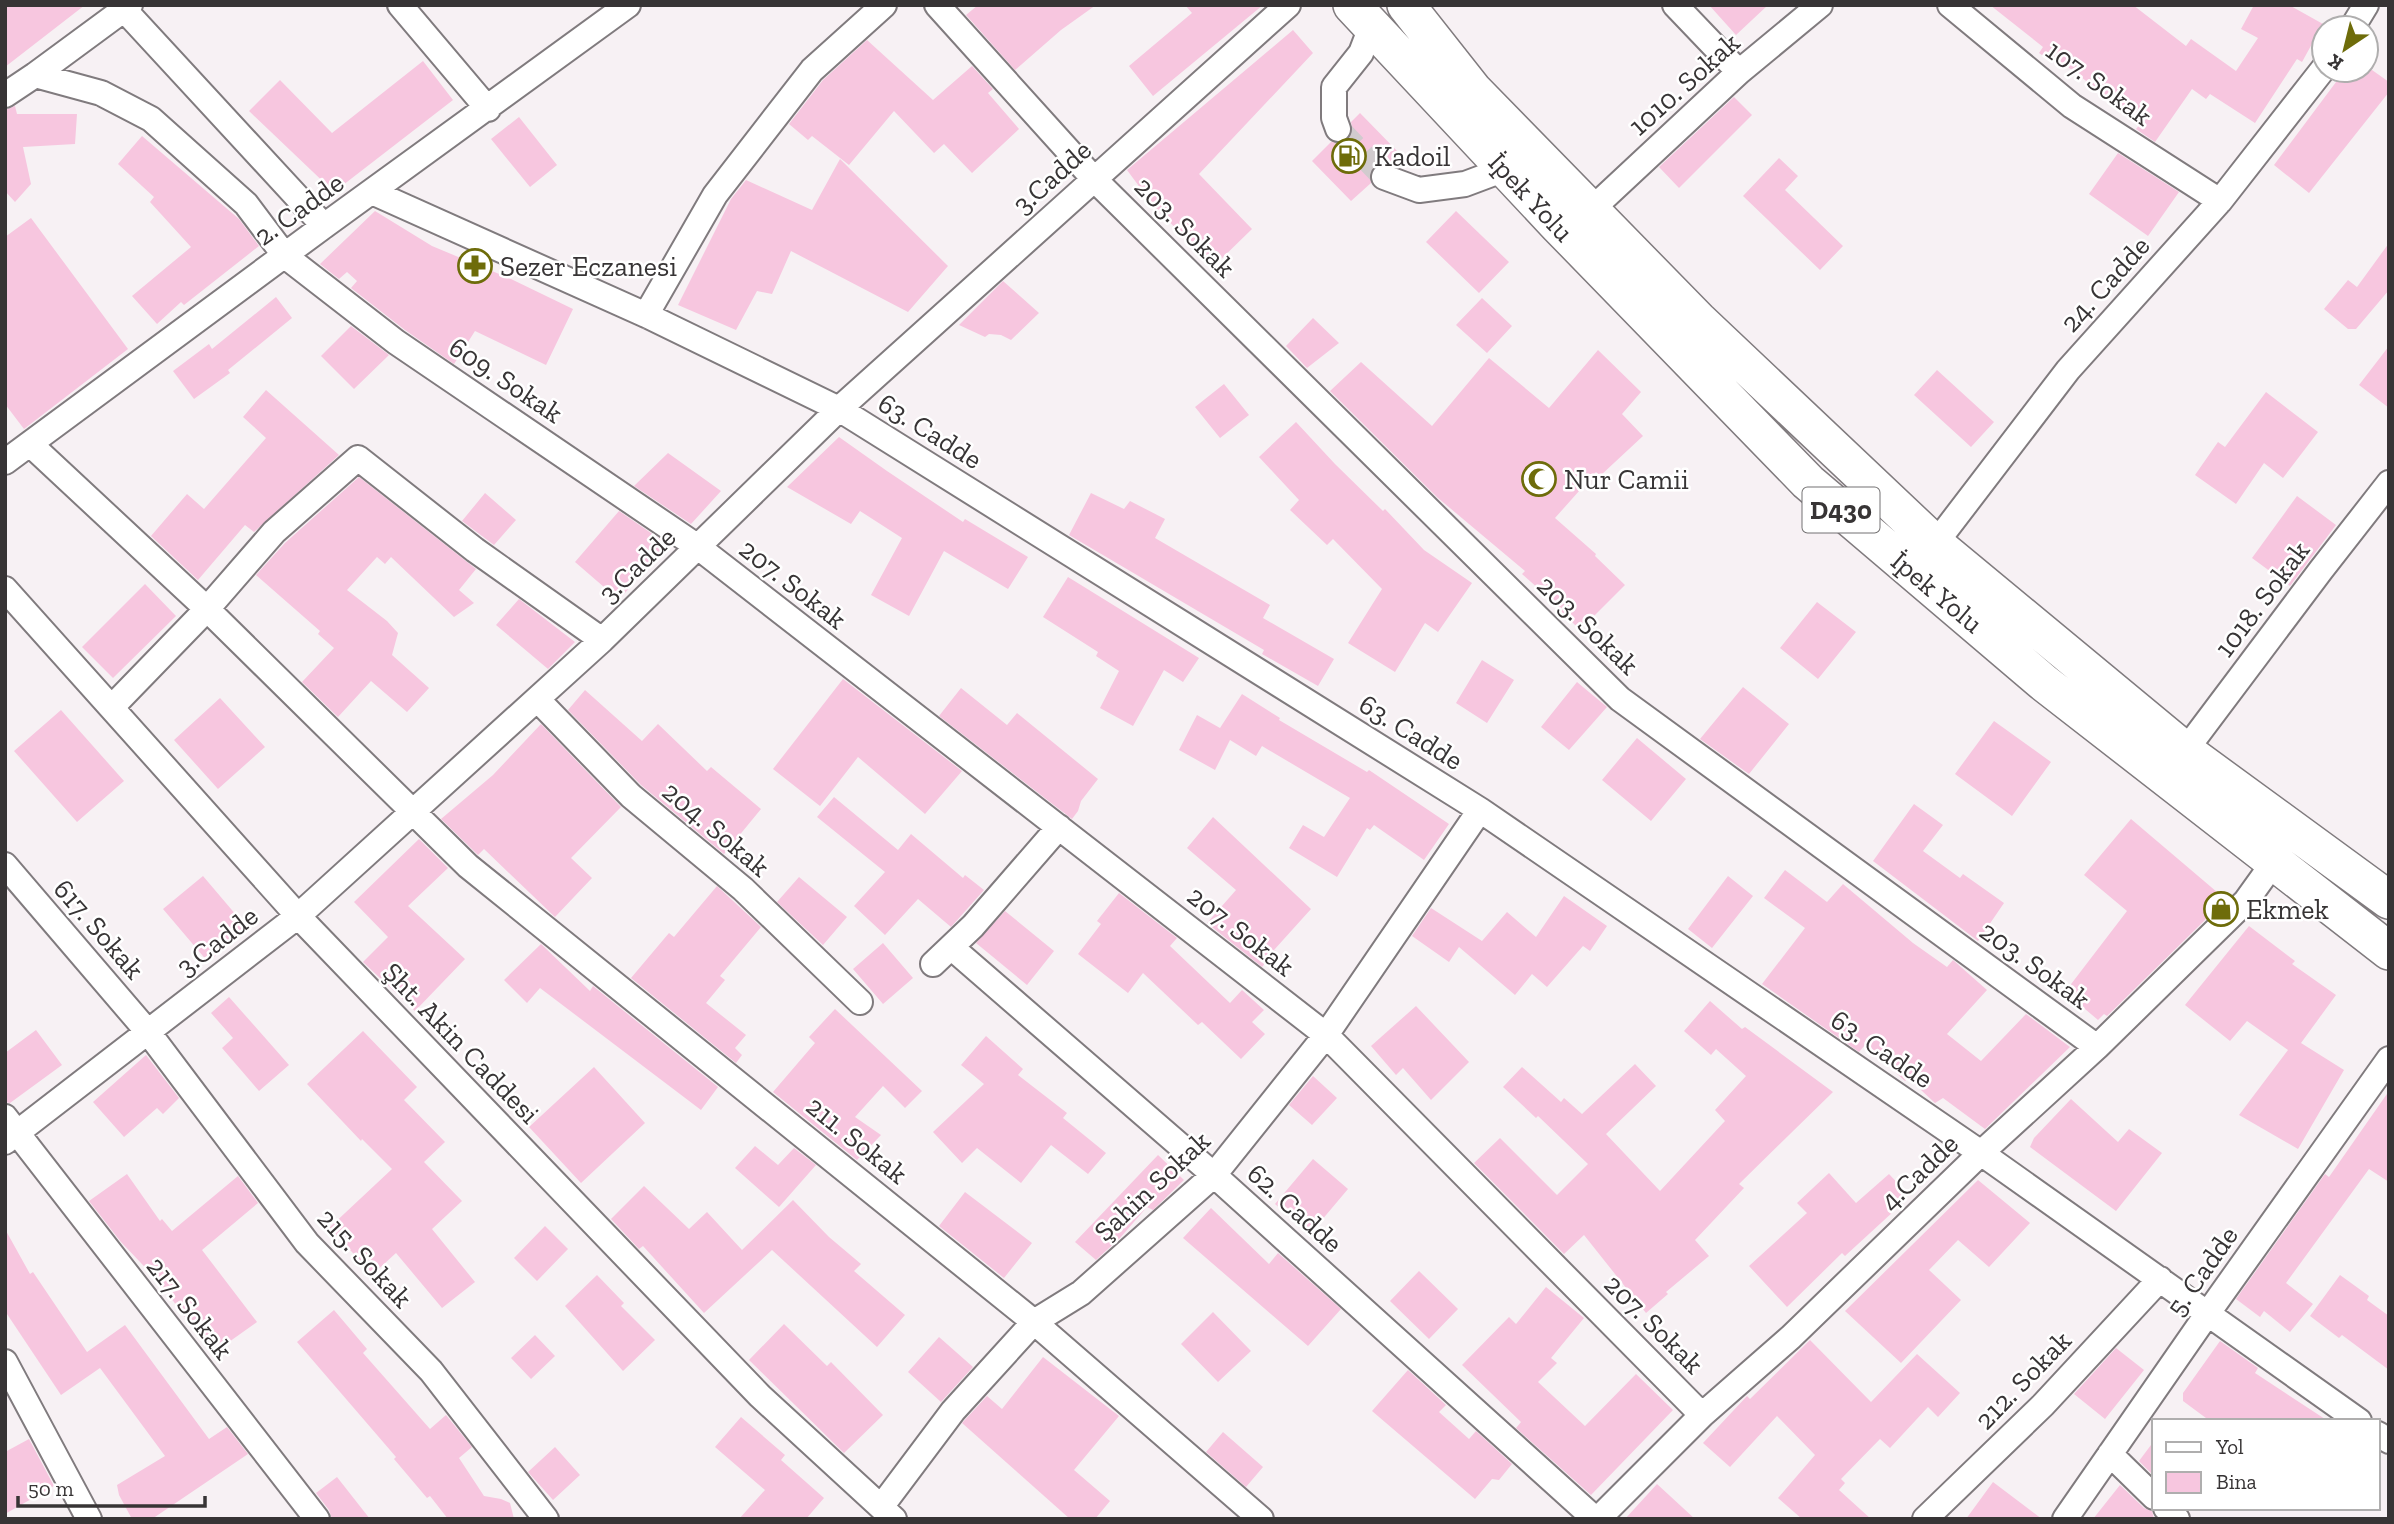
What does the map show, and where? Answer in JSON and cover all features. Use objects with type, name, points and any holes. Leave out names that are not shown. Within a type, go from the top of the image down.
[{"type":"highway","name":"D430","points":[[1406,5],[1473,90],[1698,320],[1935,544],[2185,751],[2389,901]]},
{"type":"highway","name":"İpek Yolu","points":[[1361,16],[1808,482],[2043,682],[2389,951]]},
{"type":"street","points":[[400,5],[488,109]]},
{"type":"street","name":"2. Cadde","points":[[5,462],[628,5]]},
{"type":"street","points":[[646,315],[715,195],[731,174],[812,70],[884,5]]},
{"type":"street","name":"203. Sokak","points":[[936,5],[1094,179],[1620,699],[2097,1047]]},
{"type":"street","name":"3.Cadde","points":[[9,1131],[148,1032],[298,916],[601,640],[839,409],[1288,5]]},
{"type":"street","points":[[1675,5],[1739,72]]},
{"type":"street","name":"1010. Sokak","points":[[1591,210],[1739,72],[1820,5]]},
{"type":"street","name":"107. Sokak","points":[[1950,5],[2071,106],[2220,201]]},
{"type":"street","points":[[5,94],[35,75],[125,7],[324,226]]},
{"type":"street","points":[[1338,129],[1334,118],[1334,87],[1361,53],[1361,16]]},
{"type":"street","name":"609. Sokak","points":[[35,75],[101,93],[150,120],[246,204],[285,256],[396,342],[698,547]]},
{"type":"street","name":"24. Cadde","points":[[1935,544],[2068,369],[2220,201],[2311,84]]},
{"type":"street","points":[[1384,177],[1419,190],[1465,184],[1505,169]]},
{"type":"street","name":"63. Cadde","points":[[372,192],[646,315],[839,409],[1480,810],[1981,1153],[2356,1419]]},
{"type":"street","name":"211. Sokak","points":[[30,444],[207,609],[468,866],[1034,1322],[1261,1519]]},
{"type":"street","points":[[112,707],[207,609],[274,531],[358,458],[475,550],[601,640]]},
{"type":"street","name":"1018. Sokak","points":[[2185,751],[2389,483]]},
{"type":"street","name":"207. Sokak","points":[[698,547],[1326,1035],[1702,1415]]},
{"type":"street","name":"Şht. Akin Caddesi","points":[[5,589],[298,916],[760,1396],[887,1513]]},
{"type":"street","name":"204. Sokak","points":[[537,699],[631,796],[743,889],[860,1002]]},
{"type":"street","name":"Şahin Sokak","points":[[887,1513],[953,1411],[1034,1322],[1081,1293],[1214,1175],[1326,1035],[1480,810]]},
{"type":"street","points":[[933,964],[973,926],[1059,827]]},
{"type":"street","name":"4.Cadde","points":[[1596,1519],[1702,1415],[1791,1337],[1981,1153],[2097,1047],[2246,901],[2274,862]]},
{"type":"street","name":"617. Sokak","points":[[5,865],[148,1032]]},
{"type":"street","name":"62. Cadde","points":[[951,947],[1214,1175],[1596,1519]]},
{"type":"street","name":"215. Sokak","points":[[148,1032],[307,1243],[431,1371],[546,1519]]},
{"type":"street","name":"5. Cadde","points":[[2065,1519],[2389,1059]]},
{"type":"street","name":"217. Sokak","points":[[9,1131],[317,1519]]},
{"type":"street","name":"212. Sokak","points":[[1925,1519],[2043,1405],[2160,1279]]},
{"type":"street","points":[[5,1362],[89,1519]]},
{"type":"street","points":[[2110,1454],[2152,1495]]},
{"type":"building","points":[[5,5],[85,5],[5,67]]},
{"type":"building","points":[[978,5],[1096,5],[1061,30],[1015,70],[966,15]]},
{"type":"building","points":[[1185,5],[1263,5],[1153,96],[1129,66],[1192,13]]},
{"type":"building","points":[[1709,5],[1768,5],[1736,35]]},
{"type":"building","points":[[1990,5],[2133,5],[2186,46],[2191,39],[2236,71],[2258,38],[2241,29],[2254,5],[2289,5],[2310,17],[2310,48],[2302,62],[2297,59],[2255,123],[2210,94],[2206,99],[2192,89],[2155,142],[2136,129],[2141,123],[2064,64],[2061,68],[2039,53],[2043,47]]},
{"type":"building","points":[[1293,30],[1313,53],[1199,174],[1252,229],[1213,267],[1158,212],[1127,170]]},
{"type":"building","points":[[867,40],[933,100],[972,66],[993,89],[988,93],[1019,129],[972,173],[944,144],[934,153],[894,111],[849,165],[812,136],[808,140],[789,124],[823,80]]},
{"type":"building","points":[[423,61],[453,100],[334,192],[249,111],[280,80],[332,133]]},
{"type":"building","points":[[2380,76],[2389,82],[2389,92],[2309,193],[2274,165],[2335,84],[2380,84]]},
{"type":"building","points":[[1734,97],[1752,115],[1679,188],[1659,167]]},
{"type":"building","points":[[15,106],[17,114],[77,114],[75,144],[23,147],[31,184],[15,202],[5,191],[5,110]]},
{"type":"building","points":[[1360,113],[1402,156],[1393,164],[1382,162],[1374,166],[1370,172],[1371,183],[1351,201],[1312,161],[1331,142],[1342,143],[1349,139],[1353,131],[1351,122]]},
{"type":"building","points":[[519,117],[557,165],[530,187],[491,139]]},
{"type":"building","points":[[142,136],[239,219],[259,246],[184,305],[181,302],[157,324],[132,296],[191,247],[150,202],[154,197],[118,164]]},
{"type":"building","points":[[2118,153],[2179,192],[2148,236],[2089,194]]},
{"type":"building","points":[[1779,158],[1798,176],[1785,190],[1843,246],[1820,270],[1743,196]]},
{"type":"building","points":[[840,159],[948,266],[908,312],[791,251],[772,294],[757,291],[736,330],[678,305],[731,199],[746,180],[812,210]]},
{"type":"building","points":[[375,211],[432,246],[573,309],[546,365],[475,331],[454,364],[351,288],[357,281],[347,272],[339,279],[320,264]]},
{"type":"building","points":[[1456,211],[1509,262],[1479,293],[1426,242]]},
{"type":"building","points":[[31,218],[128,349],[24,429],[5,404],[5,237]]},
{"type":"building","points":[[2389,243],[2389,290],[2356,329],[2348,329],[2324,309],[2348,280],[2357,287]]},
{"type":"building","points":[[1003,281],[1039,313],[1011,340],[1001,335],[989,334],[985,337],[959,325]]},
{"type":"building","points":[[276,297],[292,318],[228,370],[230,373],[194,399],[173,371],[209,344],[212,349]]},
{"type":"building","points":[[1482,298],[1512,326],[1487,353],[1456,325]]},
{"type":"building","points":[[1313,318],[1339,343],[1307,368],[1286,346]]},
{"type":"building","points":[[351,326],[389,355],[354,389],[321,356]]},
{"type":"building","points":[[2389,346],[2389,408],[2359,385]]},
{"type":"building","points":[[1598,350],[1641,392],[1622,414],[1643,436],[1600,476],[1596,472],[1555,518],[1596,554],[1625,585],[1580,630],[1522,574],[1525,571],[1438,498],[1330,391],[1361,362],[1432,426],[1489,358],[1549,408]]},
{"type":"building","points":[[1937,370],[1994,422],[1971,447],[1914,395]]},
{"type":"building","points":[[1224,384],[1249,415],[1220,438],[1195,407]]},
{"type":"building","points":[[266,390],[339,455],[254,532],[245,525],[198,580],[151,536],[187,494],[204,509],[266,438],[243,417]]},
{"type":"building","points":[[2266,392],[2318,432],[2283,478],[2264,463],[2236,504],[2195,475],[2218,442],[2225,447]]},
{"type":"building","points":[[1296,422],[1335,464],[1383,511],[1385,509],[1424,550],[1472,583],[1438,632],[1425,623],[1395,672],[1348,643],[1382,589],[1333,539],[1327,545],[1290,510],[1299,500],[1259,457]]},
{"type":"building","points":[[839,437],[963,522],[965,519],[1028,557],[1008,589],[944,551],[909,616],[871,595],[902,538],[860,511],[851,524],[787,487]]},
{"type":"building","points":[[668,453],[721,491],[691,524],[634,486]]},
{"type":"building","points":[[359,477],[476,569],[459,590],[474,603],[454,617],[391,557],[385,564],[377,557],[347,590],[398,633],[392,655],[429,688],[407,712],[371,681],[338,717],[302,682],[334,648],[318,634],[320,631],[256,575],[285,543]]},
{"type":"building","points":[[485,493],[516,520],[494,545],[462,521]]},
{"type":"building","points":[[1091,493],[1124,509],[1130,501],[1165,519],[1155,538],[1270,605],[1263,618],[1334,659],[1318,686],[1262,654],[1264,650],[1069,535]]},
{"type":"building","points":[[2297,496],[2336,525],[2290,586],[2252,558]]},
{"type":"building","points":[[619,511],[667,544],[619,600],[575,562]]},
{"type":"building","points":[[1068,577],[1199,658],[1183,682],[1164,670],[1133,726],[1100,708],[1119,671],[1096,656],[1098,652],[1043,617]]},
{"type":"building","points":[[145,584],[176,616],[113,678],[82,647]]},
{"type":"building","points":[[519,599],[575,642],[548,669],[496,625]]},
{"type":"building","points":[[1817,602],[1856,632],[1818,679],[1780,648]]},
{"type":"building","points":[[1482,660],[1514,680],[1487,723],[1456,703]]},
{"type":"building","points":[[843,679],[962,771],[925,814],[858,757],[820,806],[773,769]]},
{"type":"building","points":[[1577,682],[1607,707],[1569,750],[1541,727]]},
{"type":"building","points":[[1743,687],[1789,724],[1749,774],[1700,739]]},
{"type":"building","points":[[961,688],[1007,725],[1017,713],[1098,779],[1081,801],[1072,819],[939,716]]},
{"type":"building","points":[[585,690],[642,741],[658,724],[707,771],[711,767],[761,809],[724,854],[641,785],[568,710]]},
{"type":"building","points":[[1242,694],[1280,718],[1279,720],[1367,772],[1369,770],[1449,824],[1424,860],[1374,825],[1370,830],[1367,828],[1337,877],[1289,848],[1303,825],[1324,837],[1350,798],[1262,746],[1256,756],[1230,740],[1215,770],[1179,750],[1197,715],[1220,728]]},
{"type":"building","points":[[220,698],[265,747],[218,789],[174,740]]},
{"type":"building","points":[[61,710],[124,781],[77,822],[14,751]]},
{"type":"building","points":[[1994,721],[2051,762],[2012,816],[1955,774]]},
{"type":"building","points":[[541,724],[621,807],[571,858],[592,878],[555,917],[484,849],[478,855],[441,819],[493,775]]},
{"type":"building","points":[[1637,738],[1686,779],[1651,821],[1602,780]]},
{"type":"building","points":[[834,797],[898,850],[911,834],[963,878],[965,875],[984,890],[951,927],[918,899],[885,935],[854,906],[885,872],[817,817]]},
{"type":"building","points":[[1914,804],[1943,825],[1923,851],[1960,878],[1963,874],[2004,903],[1978,941],[1873,861]]},
{"type":"building","points":[[1213,817],[1311,909],[1262,967],[1207,923],[1236,890],[1187,848]]},
{"type":"building","points":[[2131,819],[2224,898],[2107,1016],[2104,1014],[2098,1020],[2065,992],[2127,911],[2084,875]]},
{"type":"building","points":[[419,839],[448,868],[408,906],[465,959],[415,1011],[363,962],[388,937],[354,902]]},
{"type":"building","points":[[1785,870],[1827,902],[1843,884],[1913,943],[1947,967],[1953,960],[1987,990],[1947,1034],[1981,1061],[2026,1014],[2070,1047],[1985,1129],[1943,1098],[1935,1103],[1908,1078],[1905,1081],[1865,1045],[1859,1052],[1762,984],[1805,928],[1764,898]]},
{"type":"building","points":[[203,876],[248,929],[208,962],[163,909]]},
{"type":"building","points":[[1728,876],[1753,896],[1712,948],[1688,929]]},
{"type":"building","points":[[799,877],[847,917],[823,945],[777,902]]},
{"type":"building","points":[[717,886],[761,927],[720,976],[725,980],[706,1003],[746,1035],[735,1048],[742,1055],[736,1063],[631,978],[669,933],[674,937]]},
{"type":"building","points":[[1119,893],[1177,938],[1170,946],[1230,1003],[1242,990],[1264,1010],[1252,1022],[1265,1034],[1241,1059],[1202,1022],[1198,1025],[1143,973],[1128,993],[1078,954],[1101,924],[1097,921]]},
{"type":"building","points":[[1564,896],[1607,926],[1590,951],[1583,946],[1547,987],[1532,974],[1515,995],[1459,947],[1449,962],[1412,936],[1431,908],[1482,941],[1507,912],[1536,937]]},
{"type":"building","points":[[1005,911],[1054,951],[1027,985],[976,943]]},
{"type":"building","points":[[2249,926],[2295,961],[2292,964],[2336,995],[2301,1043],[2344,1070],[2298,1149],[2239,1115],[2288,1050],[2247,1021],[2230,1041],[2185,1005]]},
{"type":"building","points":[[883,943],[913,978],[883,1004],[853,969]]},
{"type":"building","points":[[541,944],[590,991],[593,986],[718,1087],[701,1110],[540,988],[527,1003],[504,980]]},
{"type":"building","points":[[229,997],[289,1065],[259,1091],[222,1048],[233,1038],[211,1013]]},
{"type":"building","points":[[1710,1001],[1742,1029],[1745,1027],[1833,1092],[1739,1184],[1744,1188],[1695,1240],[1709,1256],[1666,1292],[1668,1294],[1646,1313],[1584,1235],[1564,1254],[1474,1163],[1500,1138],[1557,1195],[1588,1164],[1503,1087],[1522,1067],[1561,1102],[1564,1098],[1582,1114],[1635,1064],[1656,1086],[1606,1134],[1660,1191],[1725,1121],[1715,1110],[1746,1076],[1716,1049],[1711,1055],[1684,1031]]},
{"type":"building","points":[[1416,1006],[1469,1062],[1431,1100],[1403,1068],[1396,1075],[1371,1046]]},
{"type":"building","points":[[835,1009],[922,1091],[905,1108],[883,1086],[855,1117],[881,1135],[857,1160],[773,1092],[815,1043],[809,1037]]},
{"type":"building","points":[[36,1030],[62,1065],[10,1103],[5,1102],[5,1053]]},
{"type":"building","points":[[363,1031],[417,1087],[404,1100],[445,1142],[424,1162],[462,1201],[432,1229],[475,1282],[442,1308],[396,1253],[373,1274],[329,1228],[392,1169],[362,1139],[361,1141],[307,1084]]},
{"type":"building","points":[[986,1036],[1023,1069],[1018,1075],[1067,1113],[1063,1118],[1106,1153],[1088,1174],[1051,1145],[1021,1183],[977,1148],[962,1163],[933,1132],[984,1084],[961,1065]]},
{"type":"building","points":[[146,1055],[179,1098],[163,1114],[157,1108],[124,1137],[93,1102]]},
{"type":"building","points":[[594,1067],[645,1123],[581,1183],[529,1127]]},
{"type":"building","points":[[1313,1076],[1337,1098],[1312,1125],[1289,1105]]},
{"type":"building","points":[[2389,1091],[2389,1182],[2369,1169],[2286,1283],[2313,1304],[2290,1332],[2264,1311],[2260,1317],[2236,1299],[2325,1174],[2329,1177]]},
{"type":"building","points":[[2071,1099],[2118,1142],[2129,1129],[2162,1153],[2116,1211],[2030,1147],[2034,1138]]},
{"type":"building","points":[[755,1146],[778,1165],[794,1148],[816,1165],[779,1207],[735,1168]]},
{"type":"building","points":[[1158,1155],[1184,1180],[1153,1210],[1147,1207],[1096,1260],[1075,1242]]},
{"type":"building","points":[[1313,1159],[1348,1189],[1310,1234],[1275,1204]]},
{"type":"building","points":[[1829,1173],[1856,1203],[1889,1174],[1906,1192],[1906,1200],[1845,1256],[1842,1253],[1787,1307],[1749,1266],[1807,1213],[1797,1203]]},
{"type":"building","points":[[127,1174],[160,1221],[162,1219],[172,1231],[238,1176],[258,1203],[202,1250],[257,1322],[212,1354],[160,1283],[121,1242],[89,1201]]},
{"type":"building","points":[[1978,1180],[2030,1223],[1989,1267],[1958,1240],[1929,1270],[1961,1300],[1901,1363],[1845,1311]]},
{"type":"building","points":[[644,1186],[689,1229],[707,1212],[742,1250],[793,1200],[829,1237],[861,1264],[854,1271],[905,1315],[877,1347],[772,1250],[704,1313],[643,1246],[639,1249],[611,1219]]},
{"type":"building","points":[[965,1192],[1032,1243],[1004,1278],[939,1226]]},
{"type":"building","points":[[1211,1208],[1269,1264],[1278,1253],[1341,1309],[1308,1346],[1183,1238]]},
{"type":"building","points":[[545,1226],[568,1249],[537,1281],[514,1258]]},
{"type":"building","points":[[5,1229],[30,1274],[33,1272],[87,1352],[125,1325],[209,1439],[227,1427],[248,1454],[152,1519],[132,1519],[119,1495],[117,1485],[165,1456],[100,1368],[61,1395],[5,1311]]},
{"type":"building","points":[[1419,1271],[1458,1309],[1429,1339],[1390,1301]]},
{"type":"building","points":[[597,1275],[624,1303],[621,1306],[655,1340],[623,1371],[565,1306]]},
{"type":"building","points":[[2340,1275],[2369,1296],[2367,1300],[2389,1316],[2389,1370],[2342,1335],[2339,1338],[2310,1316]]},
{"type":"building","points":[[1546,1287],[1584,1318],[1551,1358],[1557,1363],[1538,1382],[1585,1426],[1636,1374],[1673,1410],[1591,1495],[1516,1428],[1521,1422],[1462,1365],[1509,1317],[1516,1324]]},
{"type":"building","points":[[334,1310],[367,1349],[363,1353],[430,1429],[446,1415],[472,1447],[459,1458],[484,1496],[510,1503],[514,1519],[448,1519],[430,1496],[427,1498],[394,1459],[396,1457],[297,1342]]},
{"type":"building","points":[[1213,1312],[1251,1351],[1218,1382],[1181,1344]]},
{"type":"building","points":[[784,1324],[827,1366],[831,1362],[883,1415],[844,1453],[749,1360]]},
{"type":"building","points":[[535,1335],[555,1356],[531,1379],[511,1358]]},
{"type":"building","points":[[939,1337],[973,1367],[941,1402],[908,1372]]},
{"type":"building","points":[[1810,1340],[1871,1402],[1917,1354],[1960,1393],[1938,1417],[1928,1407],[1890,1448],[1880,1439],[1841,1479],[1845,1483],[1839,1490],[1871,1519],[1802,1519],[1778,1498],[1815,1455],[1777,1416],[1730,1467],[1703,1443],[1747,1396],[1750,1399]]},
{"type":"building","points":[[2220,1341],[2258,1368],[2255,1373],[2325,1419],[2207,1419],[2183,1401],[2183,1393]]},
{"type":"building","points":[[2116,1348],[2144,1370],[2105,1419],[2074,1394]]},
{"type":"building","points":[[1043,1357],[1119,1416],[1074,1470],[1110,1501],[1095,1519],[1070,1519],[962,1423],[987,1396],[1002,1409]]},
{"type":"building","points":[[1408,1370],[1446,1405],[1439,1412],[1469,1439],[1476,1431],[1512,1464],[1499,1480],[1492,1479],[1475,1499],[1372,1411]]},
{"type":"building","points":[[741,1417],[785,1455],[781,1460],[824,1498],[806,1519],[739,1519],[765,1490],[715,1447]]},
{"type":"building","points":[[1223,1432],[1263,1467],[1246,1487],[1206,1452]]},
{"type":"building","points":[[29,1439],[54,1486],[5,1514],[5,1452]]},
{"type":"building","points":[[2152,1444],[2152,1474],[2139,1461]]},
{"type":"building","points":[[555,1447],[580,1475],[553,1500],[528,1472]]},
{"type":"building","points":[[337,1477],[370,1519],[332,1519],[329,1510],[316,1493]]},
{"type":"building","points":[[1993,1482],[2042,1519],[1966,1519]]},
{"type":"building","points":[[1657,1484],[1695,1519],[1625,1519]]},
{"type":"building","points":[[2120,1485],[2144,1508],[2152,1511],[2154,1519],[2093,1519]]},
{"type":"tunnel","points":[[1338,129],[1384,177]]},
{"type":"place","name":"Kadoil","points":[[1349,156]]},
{"type":"place","name":"Sezer Eczanesi","points":[[475,266]]},
{"type":"place","name":"Nur Camii","points":[[1539,479]]},
{"type":"place","name":"Ekmek","points":[[2221,909]]}]
